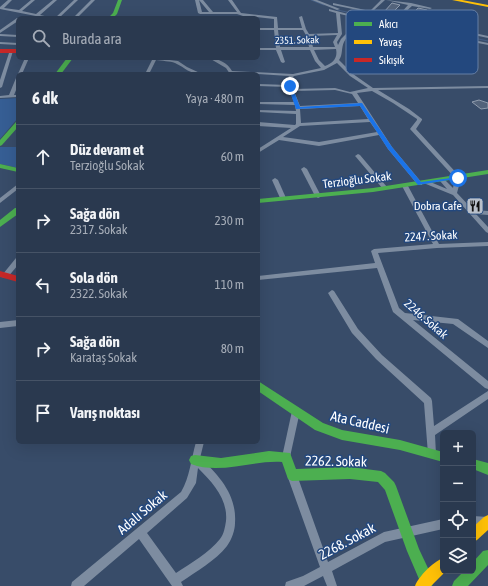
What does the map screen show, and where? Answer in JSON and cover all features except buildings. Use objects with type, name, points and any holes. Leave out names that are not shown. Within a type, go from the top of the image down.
[{"type":"street","points":[[0,8],[10,0]]},
{"type":"street","points":[[20,11],[33,0]]},
{"type":"street","points":[[0,8],[40,16],[55,0]]},
{"type":"street","points":[[59,16],[76,0]]},
{"type":"street","points":[[76,16],[93,0]]},
{"type":"street","points":[[112,16],[115,14],[120,0]]},
{"type":"street","points":[[197,0],[200,13],[242,16]]},
{"type":"street","points":[[201,0],[212,13]]},
{"type":"street","points":[[230,0],[242,16]]},
{"type":"street","points":[[314,0],[346,10]]},
{"type":"street","points":[[373,10],[383,0]]},
{"type":"street","points":[[388,0],[430,8]]},
{"type":"street","points":[[454,0],[476,2],[488,6]]},
{"type":"street","points":[[334,4],[343,6],[347,10]]},
{"type":"street","points":[[406,10],[411,4]]},
{"type":"street","points":[[0,14],[7,9]]},
{"type":"street","points":[[330,10],[346,14]]},
{"type":"street","points":[[21,16],[26,13]]},
{"type":"street","points":[[338,13],[340,34],[335,42],[338,49]]},
{"type":"street","points":[[260,17],[276,18],[277,46],[283,62]]},
{"type":"street","points":[[301,17],[311,48],[317,61],[324,68]]},
{"type":"street","points":[[0,33],[16,20]]},
{"type":"street","points":[[260,29],[304,29]]},
{"type":"street","points":[[0,33],[16,37]]},
{"type":"street","points":[[308,35],[340,34]]},
{"type":"street","points":[[478,35],[488,37]]},
{"type":"street","points":[[260,74],[293,75],[332,66],[337,61],[338,49],[342,40],[346,36]]},
{"type":"street","points":[[478,42],[488,44]]},
{"type":"street","points":[[0,43],[13,49]]},
{"type":"street","points":[[0,51],[13,49]]},
{"type":"street","points":[[0,87],[7,62],[13,49]]},
{"type":"street","name":"2351. Sokak","points":[[260,49],[338,49]]},
{"type":"street","points":[[21,72],[26,60]]},
{"type":"street","points":[[60,72],[68,60]]},
{"type":"street","points":[[149,72],[155,60]]},
{"type":"street","points":[[162,60],[176,62],[195,72]]},
{"type":"street","points":[[215,60],[228,67],[231,72]]},
{"type":"street","points":[[337,61],[346,72]]},
{"type":"street","points":[[0,63],[7,62]]},
{"type":"street","points":[[349,74],[356,80],[417,116],[420,120],[413,129],[458,178],[454,194]]},
{"type":"street","points":[[293,75],[290,79],[297,109],[297,126]]},
{"type":"street","points":[[11,97],[16,84]]},
{"type":"street","points":[[260,85],[291,88],[335,89],[354,93],[373,89],[488,87]]},
{"type":"street","points":[[354,93],[380,133],[424,184],[454,194]]},
{"type":"street","points":[[0,97],[16,96]]},
{"type":"street","points":[[260,103],[297,109]]},
{"type":"street","points":[[260,111],[361,104]]},
{"type":"street","points":[[260,124],[297,126],[372,120]]},
{"type":"street","points":[[0,144],[16,126]]},
{"type":"street","points":[[260,150],[297,126]]},
{"type":"street","points":[[279,138],[319,144],[380,133]]},
{"type":"street","points":[[358,156],[385,188]]},
{"type":"street","points":[[0,166],[16,170]]},
{"type":"street","points":[[304,169],[318,196]]},
{"type":"street","name":"Terzioğlu Sokak","points":[[260,201],[424,184],[488,172]]},
{"type":"street","points":[[275,180],[283,198]]},
{"type":"street","points":[[443,181],[488,232]]},
{"type":"street","points":[[405,186],[437,246]]},
{"type":"street","points":[[0,201],[16,188]]},
{"type":"street","points":[[0,224],[16,212]]},
{"type":"street","points":[[470,212],[488,213]]},
{"type":"street","name":"2247. Sokak","points":[[374,251],[488,244]]},
{"type":"street","name":"2246. Sokak","points":[[374,251],[396,310],[488,386]]},
{"type":"street","points":[[2,275],[16,262]]},
{"type":"street","points":[[260,278],[379,265]]},
{"type":"street","points":[[2,275],[16,278]]},
{"type":"street","points":[[332,293],[355,331],[379,357],[428,402],[432,454]]},
{"type":"street","points":[[403,316],[455,321],[488,345]]},
{"type":"street","points":[[0,325],[16,323]]},
{"type":"street","name":"Ata Caddesi","points":[[260,385],[319,427],[342,435],[400,445],[440,456]]},
{"type":"street","points":[[430,433],[488,395]]},
{"type":"street","points":[[195,460],[221,463],[269,456],[286,457],[296,411]]},
{"type":"street","name":"Adalı Sokak","points":[[76,586],[184,495],[191,483],[199,444]]},
{"type":"street","name":"2262. Sokak","points":[[286,457],[292,475],[350,473],[381,477],[390,486],[425,583]]},
{"type":"street","points":[[140,532],[176,583],[223,544],[230,529],[232,515],[229,499],[213,476],[195,460]]},
{"type":"street","points":[[476,465],[488,468]]},
{"type":"street","points":[[292,475],[332,586]]},
{"type":"street","points":[[476,521],[488,521]]},
{"type":"street","points":[[476,533],[488,521]]},
{"type":"street","name":"2268. Sokak","points":[[290,586],[306,580],[384,537],[440,525]]},
{"type":"street","points":[[459,586],[488,556]]},
{"type":"street","points":[[425,583],[440,568]]},
{"type":"shaded area","points":[[16,98],[16,120],[0,139],[0,99]]},
{"type":"shaded area","points":[[0,147],[16,147],[16,168],[0,164]]},
{"type":"waterway","points":[[311,0],[324,5]]},
{"type":"waterway","points":[[337,10],[346,12]]},
{"type":"waterway","points":[[478,39],[488,41]]},
{"type":"traffic: fast","points":[[112,16],[115,14],[120,0]]},
{"type":"traffic: fast","points":[[60,72],[68,60]]},
{"type":"traffic: fast","points":[[0,144],[16,125]]},
{"type":"traffic: fast","points":[[0,166],[16,170]]},
{"type":"traffic: fast","points":[[260,201],[373,190],[488,172]]},
{"type":"traffic: fast","points":[[0,224],[16,212]]},
{"type":"traffic: fast","points":[[260,386],[319,427],[342,435],[400,445],[440,456]]},
{"type":"traffic: fast","points":[[195,460],[221,463],[269,456],[286,457],[292,475],[350,473],[381,477],[390,486],[413,551],[427,581]]},
{"type":"traffic: fast","points":[[476,465],[488,469]]},
{"type":"traffic: fast","points":[[459,586],[488,556]]},
{"type":"traffic: slow","points":[[454,0],[488,6]]},
{"type":"traffic: slow","points":[[476,533],[488,521]]},
{"type":"traffic: slow","points":[[422,586],[440,568]]},
{"type":"traffic: jam","points":[[0,51],[16,51]]},
{"type":"traffic: jam","points":[[0,274],[16,278]]},
{"type":"place","name":"Dobra Cafe","points":[[475,206]]},
{"type":"route","points":[[290,86],[298,108],[361,104],[390,148],[420,184],[458,178]]}]
